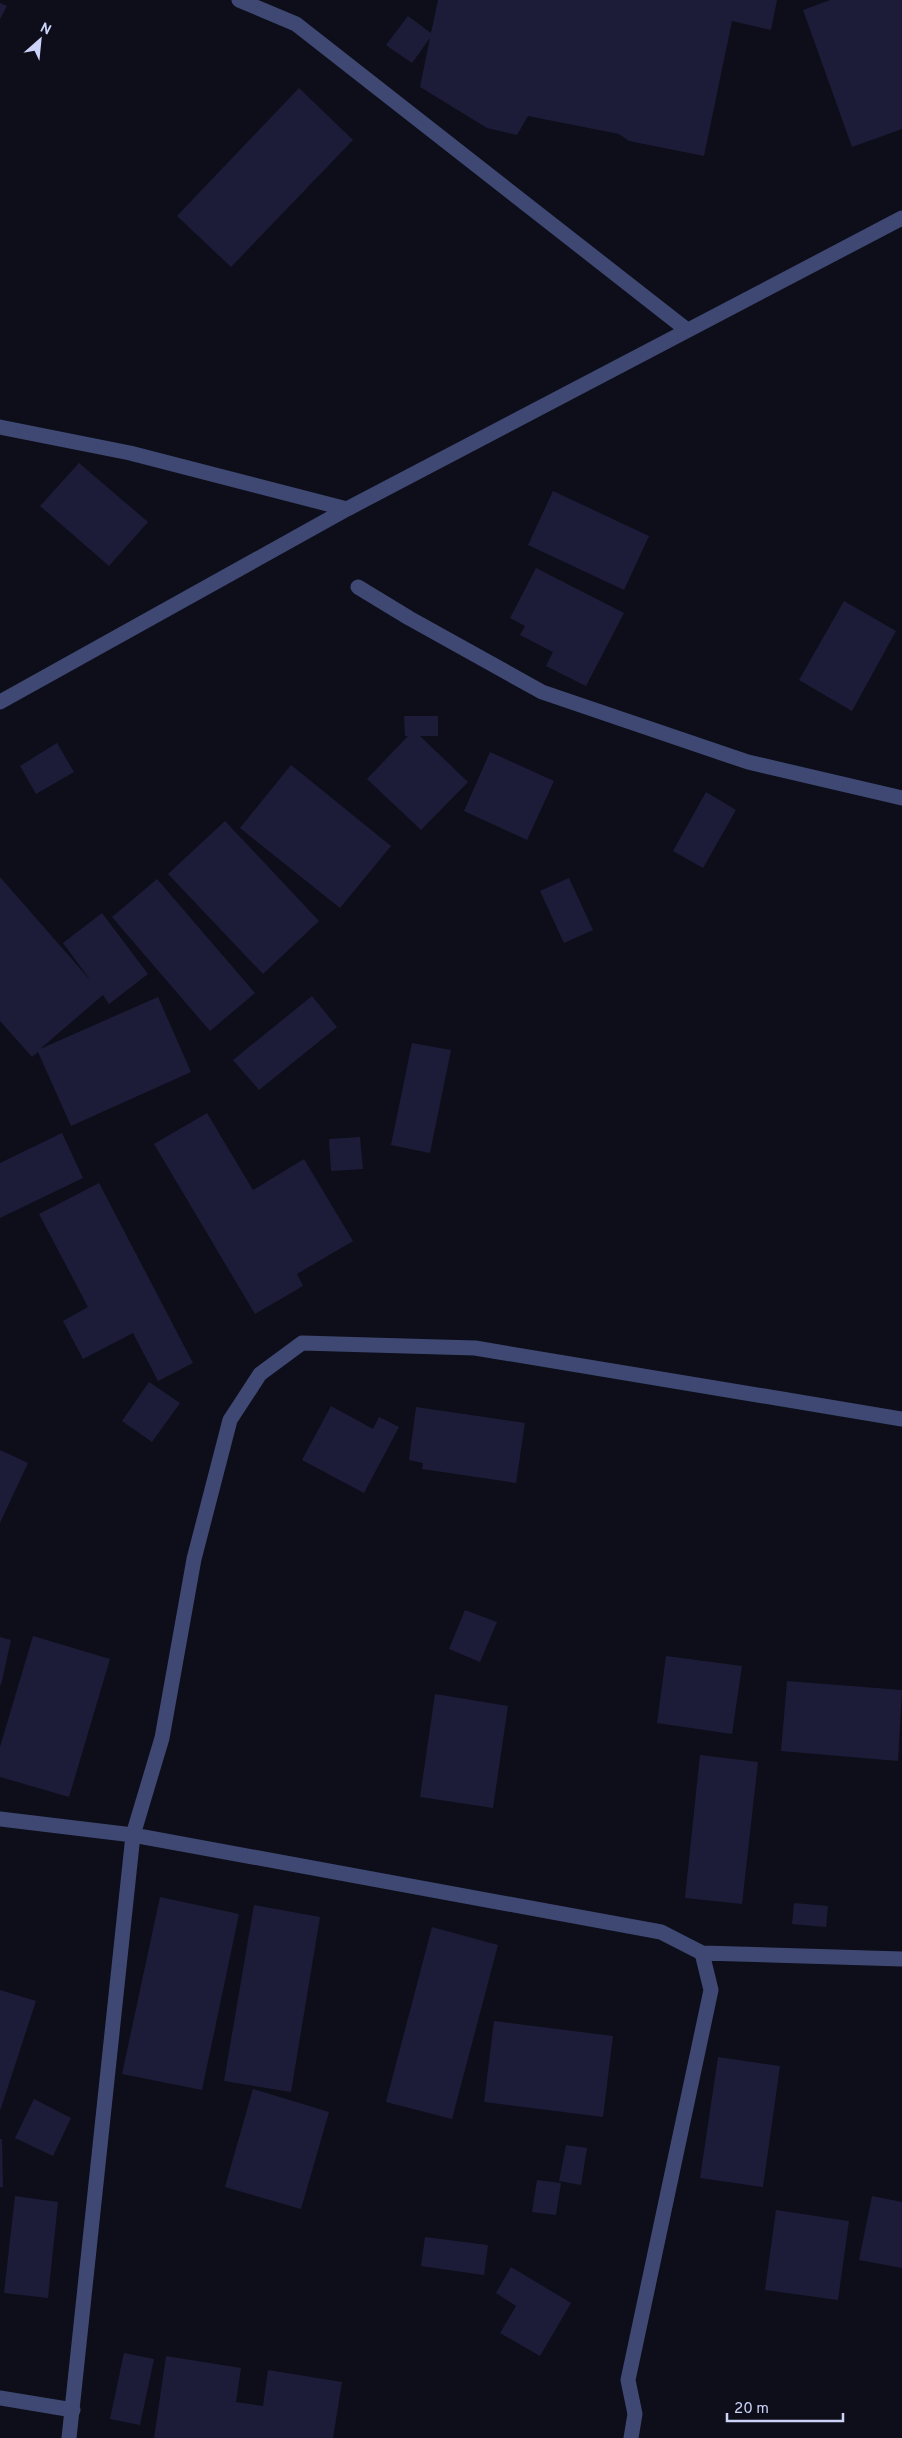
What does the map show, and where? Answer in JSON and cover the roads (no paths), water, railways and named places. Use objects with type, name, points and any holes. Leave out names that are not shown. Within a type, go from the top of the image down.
[{"type":"street","points":[[239,0],[296,24],[687,330]]},
{"type":"street","points":[[0,702],[347,509],[902,218]]},
{"type":"street","points":[[0,426],[130,453],[347,509]]},
{"type":"street","points":[[358,587],[409,618],[542,692],[748,762],[902,798]]},
{"type":"street","points":[[70,2438],[133,1835],[162,1738],[194,1559],[230,1420],[260,1374],[302,1343],[475,1348],[902,1419]]},
{"type":"street","points":[[0,1819],[133,1835],[661,1932],[702,1953],[902,1959]]},
{"type":"street","points":[[631,2438],[635,2414],[628,2380],[710,1990],[702,1953]]},
{"type":"street","points":[[0,2398],[74,2410]]}]
